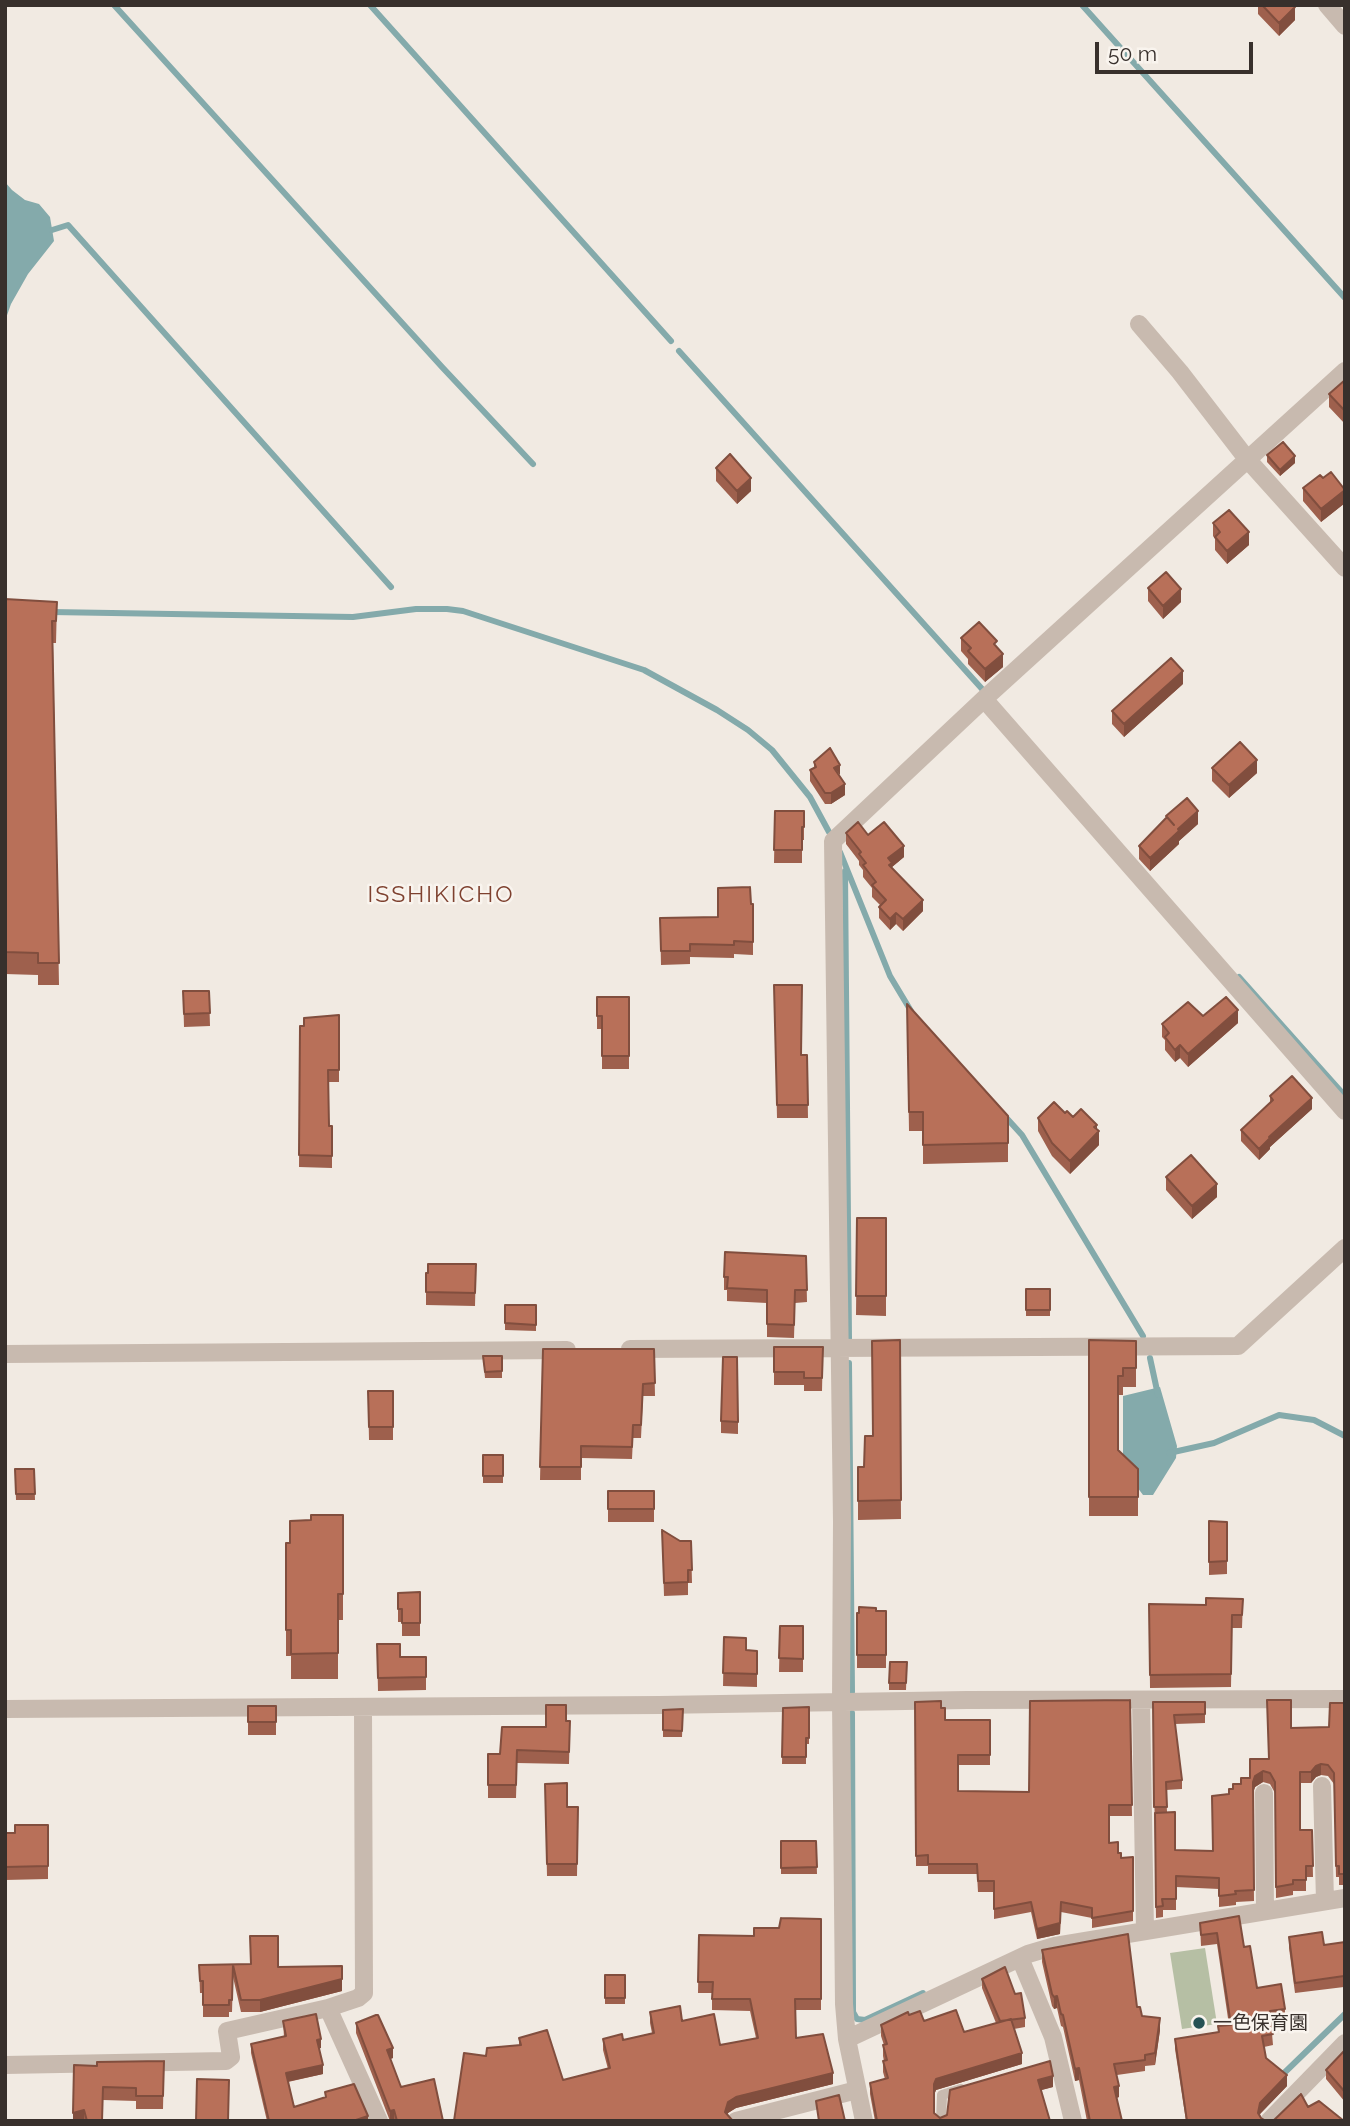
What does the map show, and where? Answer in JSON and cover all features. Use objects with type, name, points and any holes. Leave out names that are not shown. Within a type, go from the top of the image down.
[{"type":"street","points":[[1327,5],[1345,26]]},
{"type":"street","points":[[1139,324],[1247,459],[1345,568]]},
{"type":"street","points":[[864,2121],[847,2039],[844,2004],[841,1348],[833,842],[984,699],[1345,371]]},
{"type":"street","points":[[984,699],[1345,1111]]},
{"type":"street","points":[[617,1349],[1238,1346],[1345,1248]]},
{"type":"street","points":[[5,1354],[589,1350]]},
{"type":"street","points":[[5,1709],[1345,1699]]},
{"type":"street","points":[[1141,1700],[1145,1931]]},
{"type":"street","points":[[5,2065],[226,2061],[230,2057],[227,2031],[328,2008],[358,1998],[364,1993],[363,1708]]},
{"type":"street","points":[[1322,1786],[1325,1901]]},
{"type":"street","points":[[1264,1793],[1265,1911]]},
{"type":"street","points":[[847,2039],[1020,1958],[1055,1946],[1345,1898]]},
{"type":"street","points":[[1020,1958],[1053,2037],[1053,2063],[1073,2121]]},
{"type":"street","points":[[328,2008],[379,2121]]},
{"type":"street","points":[[1269,2121],[1345,2043]]},
{"type":"street","points":[[736,2121],[857,2090]]},
{"type":"lane","points":[[941,2121],[942,2095],[968,2087]]},
{"type":"green space","points":[[1205,1948],[1217,2024],[1182,2029],[1170,1953]]},
{"type":"water","points":[[5,182],[25,200],[39,204],[50,217],[54,241],[28,274],[5,321]]},
{"type":"water","points":[[1160,1387],[1177,1446],[1176,1458],[1153,1495],[1143,1495],[1123,1468],[1123,1396]]},
{"type":"building","points":[[1262,5],[1293,5],[1295,7],[1279,23]]},
{"type":"building","points":[[1345,380],[1345,411],[1329,394]]},
{"type":"building","points":[[1283,442],[1295,456],[1280,470],[1267,455]]},
{"type":"building","points":[[730,454],[751,478],[737,491],[716,468]]},
{"type":"building","points":[[1331,472],[1345,490],[1321,509],[1303,488],[1320,475],[1323,478]]},
{"type":"building","points":[[1229,510],[1249,532],[1227,551],[1215,537],[1220,532],[1213,523]]},
{"type":"building","points":[[1166,572],[1181,589],[1163,606],[1148,588]]},
{"type":"building","points":[[5,599],[57,602],[56,621],[52,621],[59,963],[38,963],[38,953],[5,952]]},
{"type":"building","points":[[979,622],[997,641],[994,644],[1003,654],[985,669],[968,651],[971,648],[961,638]]},
{"type":"building","points":[[1171,658],[1183,671],[1124,724],[1112,711]]},
{"type":"building","points":[[1240,742],[1257,760],[1229,785],[1212,768]]},
{"type":"building","points":[[830,748],[840,765],[834,768],[845,784],[831,793],[825,793],[810,770],[816,767],[814,762]]},
{"type":"building","points":[[1187,798],[1198,811],[1150,858],[1139,846]]},
{"type":"building","points":[[775,811],[804,811],[802,850],[774,850]]},
{"type":"building","points":[[858,822],[868,835],[884,822],[904,846],[888,858],[892,863],[889,865],[923,900],[903,919],[896,913],[890,919],[879,907],[886,900],[872,885],[876,882],[863,865],[866,863],[859,854],[861,852],[846,833]]},
{"type":"building","points":[[750,887],[753,942],[734,941],[734,945],[690,944],[690,951],[661,951],[660,918],[718,917],[718,888]]},
{"type":"building","points":[[774,985],[802,985],[801,1055],[807,1055],[808,1105],[777,1105]]},
{"type":"building","points":[[183,991],[209,991],[210,1013],[184,1014]]},
{"type":"building","points":[[597,997],[629,997],[629,1056],[602,1056],[602,1016],[597,1016]]},
{"type":"building","points":[[1226,997],[1238,1010],[1188,1054],[1180,1045],[1175,1050],[1165,1037],[1169,1033],[1162,1024],[1188,1002],[1203,1016]]},
{"type":"building","points":[[907,1004],[1008,1116],[1008,1143],[923,1145],[923,1112],[909,1112]]},
{"type":"building","points":[[339,1015],[339,1070],[328,1070],[332,1156],[299,1155],[300,1026],[304,1026],[304,1018]]},
{"type":"building","points":[[1292,1076],[1312,1098],[1259,1149],[1241,1130],[1273,1100],[1270,1096]]},
{"type":"building","points":[[1054,1102],[1073,1117],[1081,1109],[1097,1125],[1094,1127],[1099,1131],[1070,1161],[1052,1143],[1038,1118]]},
{"type":"building","points":[[1191,1155],[1217,1184],[1192,1206],[1166,1177]]},
{"type":"building","points":[[857,1218],[886,1218],[886,1296],[856,1296]]},
{"type":"building","points":[[725,1252],[806,1256],[807,1290],[795,1290],[794,1325],[767,1324],[767,1290],[727,1288],[728,1277],[724,1277]]},
{"type":"building","points":[[428,1264],[476,1264],[475,1293],[426,1292]]},
{"type":"building","points":[[1026,1289],[1050,1289],[1050,1310],[1026,1310]]},
{"type":"building","points":[[505,1305],[536,1305],[536,1325],[505,1323]]},
{"type":"building","points":[[900,1340],[901,1500],[858,1501],[858,1467],[864,1467],[865,1436],[873,1436],[872,1341]]},
{"type":"building","points":[[1089,1340],[1136,1341],[1136,1368],[1123,1368],[1123,1376],[1118,1376],[1118,1450],[1138,1469],[1138,1497],[1089,1497]]},
{"type":"building","points":[[774,1347],[823,1347],[822,1378],[804,1378],[804,1372],[774,1372]]},
{"type":"building","points":[[543,1349],[654,1349],[655,1383],[643,1384],[641,1425],[633,1425],[632,1447],[581,1446],[581,1467],[540,1467]]},
{"type":"building","points":[[483,1356],[502,1356],[502,1371],[485,1372]]},
{"type":"building","points":[[723,1357],[737,1357],[738,1422],[721,1421]]},
{"type":"building","points":[[368,1391],[393,1391],[393,1427],[369,1427]]},
{"type":"building","points":[[483,1455],[503,1455],[503,1476],[483,1476]]},
{"type":"building","points":[[15,1469],[34,1469],[35,1494],[16,1494]]},
{"type":"building","points":[[608,1491],[654,1491],[654,1509],[608,1509]]},
{"type":"building","points":[[311,1515],[343,1515],[343,1594],[338,1594],[338,1653],[291,1654],[291,1630],[286,1630],[286,1543],[290,1543],[290,1521],[311,1520]]},
{"type":"building","points":[[1209,1521],[1227,1522],[1227,1561],[1209,1562]]},
{"type":"building","points":[[662,1530],[680,1541],[691,1541],[692,1570],[688,1570],[688,1582],[664,1583]]},
{"type":"building","points":[[420,1592],[420,1623],[402,1623],[402,1609],[398,1609],[398,1593]]},
{"type":"building","points":[[1206,1598],[1243,1599],[1242,1615],[1232,1615],[1231,1674],[1150,1675],[1149,1604],[1206,1605]]},
{"type":"building","points":[[859,1607],[886,1611],[886,1655],[857,1655]]},
{"type":"building","points":[[780,1626],[803,1626],[803,1659],[779,1658]]},
{"type":"building","points":[[724,1637],[746,1638],[746,1650],[757,1651],[757,1674],[723,1673]]},
{"type":"building","points":[[377,1644],[400,1644],[400,1657],[426,1657],[426,1677],[378,1678]]},
{"type":"building","points":[[890,1662],[907,1662],[906,1683],[889,1683]]},
{"type":"building","points":[[1130,1700],[1132,1805],[1109,1805],[1109,1843],[1118,1842],[1121,1858],[1133,1857],[1133,1911],[1092,1918],[1092,1908],[1061,1902],[1060,1923],[1037,1929],[1031,1902],[994,1909],[994,1881],[978,1881],[977,1864],[928,1864],[928,1855],[916,1856],[915,1702],[941,1701],[941,1708],[945,1708],[945,1720],[990,1720],[990,1755],[958,1755],[958,1791],[1029,1792],[1030,1701]]},
{"type":"building","points":[[1267,1700],[1291,1700],[1291,1728],[1329,1727],[1330,1703],[1345,1703],[1345,1874],[1339,1874],[1339,1866],[1336,1866],[1334,1773],[1328,1765],[1321,1764],[1311,1772],[1300,1772],[1300,1830],[1312,1830],[1313,1866],[1306,1866],[1306,1880],[1293,1880],[1293,1884],[1276,1887],[1275,1782],[1270,1773],[1263,1771],[1255,1776],[1253,1782],[1254,1890],[1235,1891],[1236,1894],[1219,1896],[1219,1878],[1176,1876],[1176,1899],[1162,1899],[1163,1906],[1156,1907],[1155,1813],[1175,1812],[1175,1850],[1213,1851],[1212,1796],[1229,1794],[1233,1784],[1241,1784],[1241,1778],[1250,1778],[1250,1759],[1269,1759]]},
{"type":"building","points":[[1153,1702],[1205,1702],[1205,1714],[1174,1715],[1182,1780],[1166,1782],[1167,1807],[1154,1807]]},
{"type":"building","points":[[546,1705],[566,1705],[566,1721],[570,1721],[569,1752],[517,1750],[516,1785],[488,1785],[488,1754],[500,1754],[502,1727],[546,1727]]},
{"type":"building","points":[[248,1706],[276,1706],[276,1722],[248,1722]]},
{"type":"building","points":[[809,1707],[806,1757],[782,1757],[783,1708]]},
{"type":"building","points":[[683,1709],[682,1731],[663,1730],[663,1710]]},
{"type":"building","points":[[567,1783],[567,1807],[578,1807],[577,1864],[547,1864],[545,1784]]},
{"type":"building","points":[[15,1825],[48,1825],[48,1866],[5,1867],[5,1833],[15,1833]]},
{"type":"building","points":[[781,1841],[816,1841],[817,1867],[781,1868]]},
{"type":"building","points":[[1239,1916],[1244,1947],[1250,1946],[1257,1988],[1281,1984],[1285,2009],[1270,2011],[1273,2034],[1262,2036],[1266,2058],[1287,2075],[1260,2103],[1258,2113],[1266,2121],[1187,2121],[1175,2039],[1219,2032],[1218,2026],[1231,2025],[1217,1933],[1201,1935],[1200,1923]]},
{"type":"building","points":[[781,1918],[821,1919],[821,1999],[795,1999],[796,2038],[823,2034],[833,2073],[736,2097],[728,2102],[725,2112],[732,2120],[741,2121],[454,2121],[464,2053],[486,2056],[487,2048],[521,2045],[519,2038],[547,2030],[563,2080],[610,2068],[603,2039],[622,2034],[623,2040],[654,2033],[650,2012],[680,2006],[682,2021],[714,2014],[720,2045],[758,2038],[750,1999],[712,1999],[713,1982],[698,1982],[699,1935],[754,1936],[754,1928],[779,1928]]},
{"type":"building","points":[[1322,1932],[1324,1945],[1345,1942],[1345,1981],[1344,1976],[1295,1983],[1289,1937]]},
{"type":"building","points":[[1128,1934],[1137,2007],[1140,2007],[1142,2016],[1160,2018],[1155,2053],[1145,2055],[1145,2060],[1114,2064],[1119,2086],[1114,2087],[1122,2121],[1090,2121],[1079,2068],[1075,2069],[1063,2015],[1057,1996],[1052,1994],[1042,1950]]},
{"type":"building","points":[[250,1936],[278,1936],[278,1967],[342,1966],[342,1979],[260,2000],[241,2000],[233,1965],[232,2000],[229,2000],[229,2005],[203,2005],[203,1981],[200,1981],[199,1965],[251,1964]]},
{"type":"building","points":[[1005,1967],[1015,1994],[1021,1993],[1025,2018],[1000,2021],[982,1979]]},
{"type":"building","points":[[605,1975],[625,1975],[625,1998],[605,1998]]},
{"type":"building","points":[[956,2010],[964,2032],[1011,2019],[1022,2053],[936,2079],[934,2113],[940,2118],[947,2115],[950,2090],[1050,2061],[1053,2076],[1038,2080],[1050,2121],[877,2121],[870,2083],[888,2078],[883,2061],[887,2060],[883,2045],[887,2044],[881,2025],[908,2012],[909,2015],[920,2011],[924,2021]]},
{"type":"building","points":[[316,2014],[321,2039],[317,2040],[323,2065],[286,2073],[294,2107],[326,2097],[325,2092],[354,2084],[368,2116],[353,2121],[269,2121],[251,2044],[286,2036],[283,2021]]},
{"type":"building","points":[[376,2015],[393,2048],[387,2050],[401,2087],[434,2079],[443,2121],[397,2121],[394,2110],[390,2111],[356,2023]]},
{"type":"building","points":[[1345,2050],[1345,2092],[1326,2070]]},
{"type":"building","points":[[164,2061],[163,2096],[136,2096],[136,2088],[103,2087],[102,2121],[87,2121],[84,2110],[73,2113],[74,2065]]},
{"type":"building","points":[[197,2079],[229,2080],[228,2121],[196,2121]]},
{"type":"building","points":[[1301,2094],[1308,2107],[1319,2101],[1344,2121],[1273,2121]]},
{"type":"building","points":[[839,2095],[845,2121],[819,2121],[816,2101]]},
{"type":"waterway","points":[[114,5],[533,464]]},
{"type":"waterway","points":[[370,5],[671,341]]},
{"type":"waterway","points":[[1082,5],[1345,298]]},
{"type":"waterway","points":[[52,230],[68,225],[391,587]]},
{"type":"waterway","points":[[679,351],[983,690]]},
{"type":"waterway","points":[[51,612],[353,617],[416,609],[463,611],[644,670],[717,710],[772,750],[810,797],[829,832]]},
{"type":"waterway","points":[[840,852],[890,976],[911,1011]]},
{"type":"waterway","points":[[845,871],[849,1339]]},
{"type":"waterway","points":[[1239,977],[1345,1096]]},
{"type":"waterway","points":[[1002,1113],[1022,1135],[1143,1336]]},
{"type":"waterway","points":[[1150,1358],[1158,1395]]},
{"type":"waterway","points":[[849,1363],[852,1692]]},
{"type":"waterway","points":[[1169,1453],[1214,1443],[1279,1415],[1314,1420],[1345,1436]]},
{"type":"waterway","points":[[852,1713],[853,2012],[857,2019],[865,2020],[923,1993]]},
{"type":"waterway","points":[[1280,2077],[1345,2014]]},
{"type":"place","name":"一色保育園","points":[[1199,2023]]},
{"type":"district","name":"ISSHIKICHO","points":[[441,895]]}]
